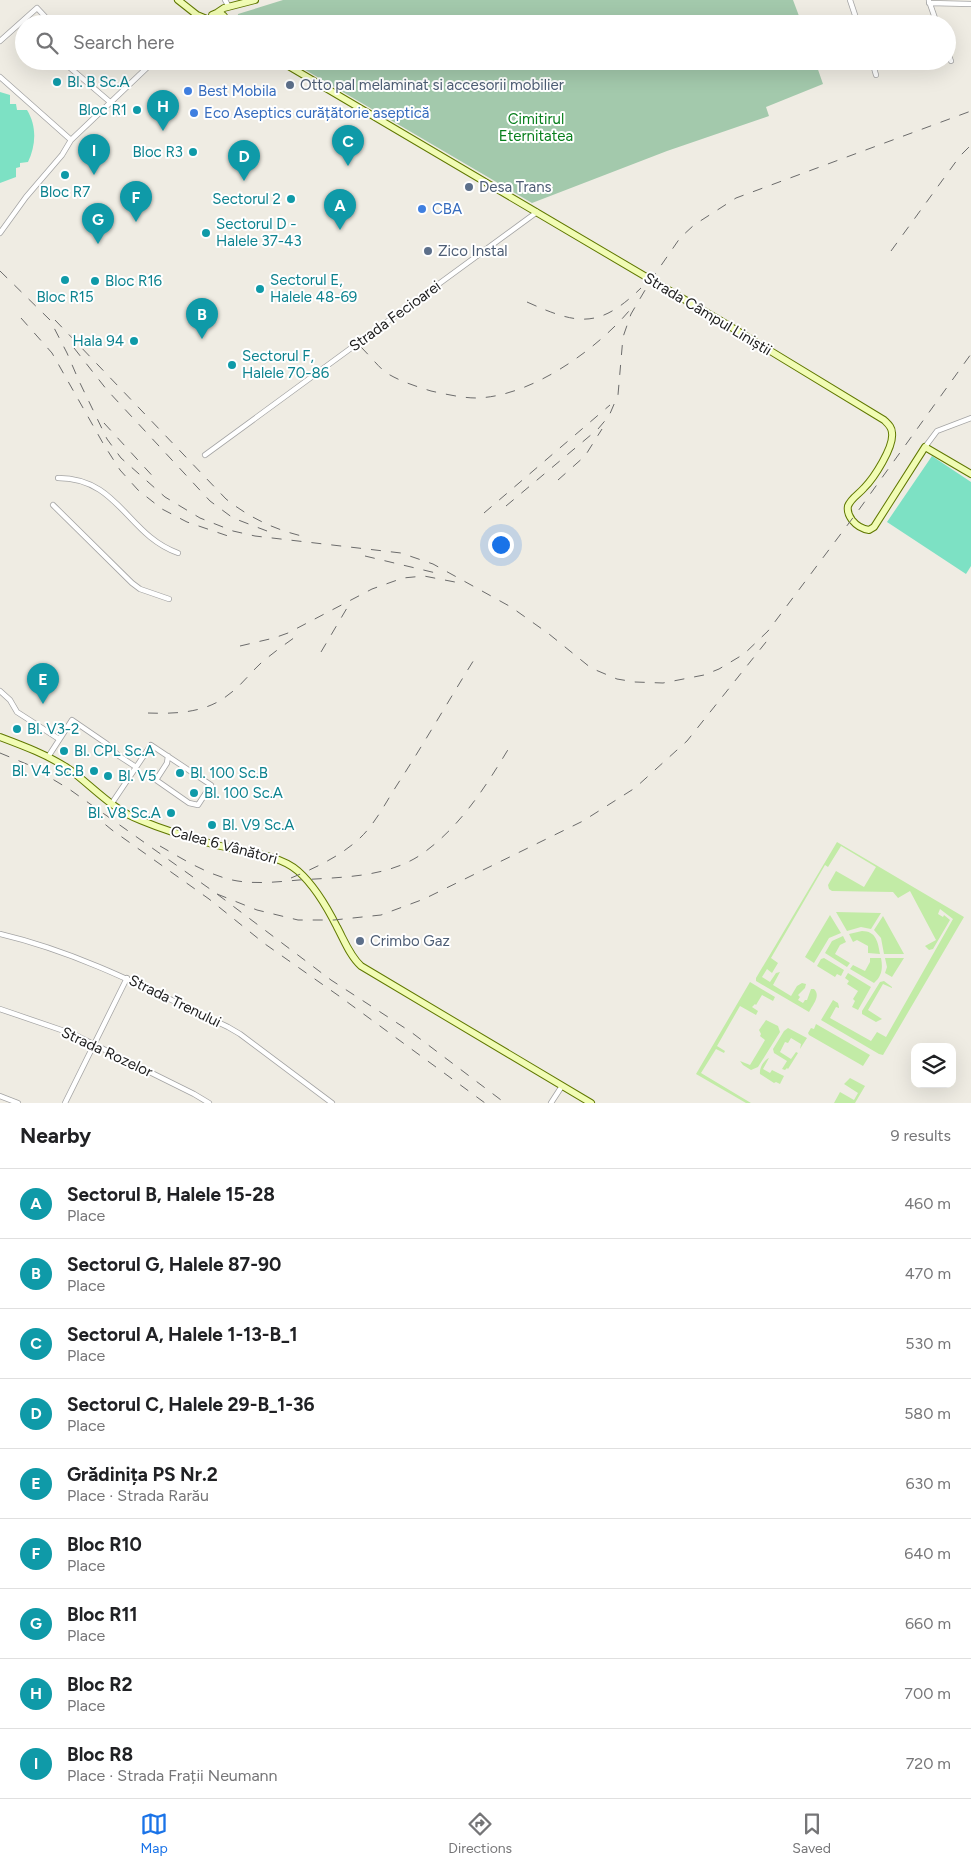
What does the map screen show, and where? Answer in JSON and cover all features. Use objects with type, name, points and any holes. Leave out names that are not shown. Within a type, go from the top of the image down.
[{"type":"street","points":[[178,0],[198,15],[216,12],[255,0]]},
{"type":"street","points":[[225,0],[232,7]]},
{"type":"street","points":[[850,0],[855,15]]},
{"type":"street","points":[[934,15],[929,1],[971,4]]},
{"type":"street","points":[[226,15],[232,7]]},
{"type":"street","points":[[29,15],[37,8],[44,15]]},
{"type":"street","points":[[216,12],[222,15]]},
{"type":"street","points":[[213,15],[216,12]]},
{"type":"street","points":[[0,41],[15,28]]},
{"type":"street","points":[[73,70],[110,102]]},
{"type":"street","points":[[0,233],[26,197],[62,155],[71,140],[144,70]]},
{"type":"street","name":"Strada Câmpul Liniștii","points":[[295,70],[816,377],[888,423],[892,433],[890,446],[866,486],[849,504],[849,515],[853,522],[860,527],[869,530],[874,526],[926,447]]},
{"type":"street","points":[[875,70],[876,75]]},
{"type":"street","points":[[0,77],[71,140]]},
{"type":"street","name":"Strada Fecioarei","points":[[205,455],[537,212]]},
{"type":"street","points":[[971,418],[937,431],[926,447],[971,474]]},
{"type":"street","points":[[58,478],[80,480],[94,485],[110,497],[157,544],[178,553]]},
{"type":"street","points":[[52,505],[132,583],[140,589],[169,599]]},
{"type":"street","points":[[0,690],[10,700],[17,712],[59,739]]},
{"type":"street","points":[[48,757],[72,720],[107,744],[119,756],[136,766]]},
{"type":"street","name":"Calea 6 Vânători","points":[[0,737],[48,757],[138,820],[205,842],[283,861],[292,866],[323,902],[351,954],[361,966],[591,1103]]},
{"type":"street","points":[[112,803],[151,745],[168,756],[211,785],[198,805],[189,804],[156,780],[167,763],[168,756]]},
{"type":"street","name":"Strada Trenului","points":[[0,934],[61,951],[99,965],[240,1034],[332,1103]]},
{"type":"street","points":[[65,1103],[127,978]]},
{"type":"street","name":"Strada Rozelor","points":[[0,1009],[51,1026],[95,1044],[209,1103]]},
{"type":"street","points":[[551,1103],[562,1086]]},
{"type":"street","points":[[0,1096],[18,1103]]},
{"type":"green space","points":[[283,0],[793,0],[799,15],[238,15]]},
{"type":"green space","name":"Cimitirul Eternitatea","points":[[305,70],[818,70],[823,84],[766,107],[769,116],[667,151],[532,203]]},
{"type":"green space","points":[[0,92],[10,95],[10,104],[16,104],[17,110],[27,110],[33,122],[34,142],[28,162],[20,163],[20,167],[16,168],[16,177],[0,183]]},
{"type":"green space","points":[[932,456],[971,482],[971,566],[966,574],[887,522]]},
{"type":"green space","points":[[837,842],[964,917],[883,1055],[821,1020],[833,1000],[838,1003],[839,1008],[836,1007],[830,1018],[871,1041],[877,1032],[886,1037],[953,919],[940,909],[938,914],[943,917],[944,915],[950,920],[933,949],[929,950],[925,946],[936,940],[910,891],[898,898],[893,892],[832,891],[828,885],[836,871],[864,887],[876,867],[841,846],[828,867],[825,865],[771,958],[778,963],[772,973],[767,969],[762,977],[770,982],[776,973],[780,972],[773,985],[791,996],[797,986],[802,983],[806,984],[805,988],[798,995],[800,997],[798,1000],[803,1003],[807,1000],[811,989],[814,989],[817,997],[809,1012],[756,981],[756,978]]},
{"type":"green space","points":[[836,912],[881,913],[871,929],[861,927],[847,931]]},
{"type":"green space","points":[[830,915],[841,933],[829,938],[814,963],[805,957]]},
{"type":"green space","points":[[883,916],[904,954],[884,954],[881,938],[874,930]]},
{"type":"green space","points":[[867,931],[873,935],[877,941],[880,954],[868,953],[868,946],[857,940],[853,942],[849,934]]},
{"type":"green space","points":[[843,936],[846,942],[840,945],[835,954],[850,963],[847,967],[825,953],[832,941]]},
{"type":"green space","points":[[824,958],[844,970],[841,976],[837,974],[835,977],[817,966],[821,959]]},
{"type":"green space","points":[[870,958],[881,958],[882,962],[880,975],[874,983],[850,969],[853,965],[865,971]]},
{"type":"green space","points":[[885,958],[904,958],[892,977],[885,973],[887,967]]},
{"type":"green space","points":[[848,973],[871,987],[858,1010],[852,1007],[855,1001],[853,999],[858,991],[847,984],[849,981],[845,978]]},
{"type":"green space","points":[[884,981],[892,988],[883,984],[868,1010],[882,1019],[876,1022],[862,1014],[862,1011],[880,982]]},
{"type":"green space","points":[[750,982],[775,997],[773,1001],[762,995],[756,1005],[752,1007],[758,1011],[756,1015],[740,1006],[717,1046],[725,1051],[724,1053],[716,1049],[701,1073],[751,1103],[746,1103],[696,1074]]},
{"type":"green space","points":[[766,1020],[778,1026],[780,1032],[758,1067],[751,1070],[740,1061],[750,1065],[765,1040],[760,1036],[759,1030]]},
{"type":"green space","points":[[816,1024],[870,1055],[863,1066],[809,1035],[808,1033],[811,1028],[814,1029]]},
{"type":"green space","points":[[788,1028],[807,1038],[800,1049],[801,1044],[791,1038],[788,1043],[785,1042],[780,1052],[791,1059],[796,1052],[798,1053],[788,1069],[785,1070],[782,1069],[787,1061],[774,1053],[773,1049],[784,1031]]},
{"type":"green space","points":[[769,1058],[763,1069],[770,1073],[772,1070],[784,1076],[780,1084],[774,1083],[760,1074],[762,1064]]},
{"type":"green space","points":[[850,1078],[865,1086],[855,1103],[834,1103],[840,1092],[854,1100],[858,1093],[844,1084]]},
{"type":"railway","points":[[506,506],[598,429],[609,416],[618,395],[623,337],[631,314],[651,280],[680,238],[694,225],[736,198],[971,111]]},
{"type":"railway","points":[[891,251],[960,156],[971,145]]},
{"type":"railway","points":[[0,271],[50,320],[107,439],[121,458],[165,497],[200,518],[233,531],[255,536],[401,553],[433,564],[511,607],[549,634],[591,668],[617,679],[635,682],[663,683],[704,675],[719,669],[744,654],[768,631],[858,511],[971,354]]},
{"type":"railway","points":[[527,302],[560,315],[587,319],[600,317],[613,311],[641,288]]},
{"type":"railway","points":[[361,347],[385,372],[413,385],[454,396],[476,398],[497,396],[518,390],[560,369],[598,341],[629,311]]},
{"type":"railway","points":[[21,318],[52,353],[104,445],[120,470],[138,490],[162,509],[187,522],[228,536]]},
{"type":"railway","points":[[55,320],[226,499],[244,512],[263,522],[284,531],[306,537]]},
{"type":"railway","points":[[74,348],[107,390],[210,501],[233,518],[267,531]]},
{"type":"railway","points":[[484,513],[610,405]]},
{"type":"railway","points":[[104,423],[158,482]]},
{"type":"railway","points":[[558,480],[585,456],[602,429]]},
{"type":"railway","points":[[365,556],[436,573]]},
{"type":"railway","points":[[240,646],[288,633],[372,589],[403,578],[424,576],[460,583]]},
{"type":"railway","points":[[321,652],[347,608],[354,603]]},
{"type":"railway","points":[[148,713],[190,711],[210,706],[237,688],[261,663],[301,633]]},
{"type":"railway","points":[[217,894],[257,910],[298,920],[334,920],[381,915],[424,899],[583,821],[635,788],[687,741],[770,637]]},
{"type":"railway","points":[[291,878],[336,856],[353,844],[371,826],[477,655]]},
{"type":"railway","points":[[160,846],[210,873],[246,882],[349,877],[382,871],[412,860],[426,851],[451,829],[472,804],[509,748]]},
{"type":"railway","points":[[0,753],[29,765],[69,789],[217,894],[331,980],[411,1032],[505,1103]]},
{"type":"railway","points":[[90,812],[112,830],[209,899],[265,944],[485,1103]]},
{"type":"place","name":"Bl. B Sc.A","points":[[57,82]]},
{"type":"place","name":"Otto pal melaminat si accesorii mobilier","points":[[290,85]]},
{"type":"place","name":"Best Mobila","points":[[188,91]]},
{"type":"place","name":"Bloc R1","points":[[137,110]]},
{"type":"place","name":"Eco Aseptics curățătorie aseptică","points":[[194,113]]},
{"type":"place","name":"Bloc R2","points":[[163,131]]},
{"type":"place","name":"Bloc R3","points":[[193,152]]},
{"type":"place","name":"Sectorul A, Halele 1-13-B_1","points":[[348,166]]},
{"type":"place","name":"Bloc R7","points":[[65,175]]},
{"type":"place","name":"Bloc R8","points":[[94,175]]},
{"type":"place","name":"Sectorul C, Halele 29-B_1-36","points":[[244,181]]},
{"type":"place","name":"Desa Trans","points":[[469,187]]},
{"type":"place","name":"Sectorul 2","points":[[291,199]]},
{"type":"place","name":"CBA","points":[[422,209]]},
{"type":"place","name":"Bloc R10","points":[[136,222]]},
{"type":"place","name":"Sectorul B, Halele 15-28","points":[[340,230]]},
{"type":"place","name":"Sectorul D - Halele 37-43","points":[[206,233]]},
{"type":"place","name":"Bloc R11","points":[[98,244]]},
{"type":"place","name":"Zico Instal","points":[[428,251]]},
{"type":"place","name":"Bloc R15","points":[[65,280]]},
{"type":"place","name":"Bloc R16","points":[[95,281]]},
{"type":"place","name":"Sectorul E, Halele 48-69","points":[[260,289]]},
{"type":"place","name":"Sectorul G, Halele 87-90","points":[[202,339]]},
{"type":"place","name":"Hala 94","points":[[134,341]]},
{"type":"place","name":"Sectorul F, Halele 70-86","points":[[232,365]]},
{"type":"place","name":"Grădinița PS Nr.2","points":[[43,704]]},
{"type":"place","name":"Bl. V3-2","points":[[17,729]]},
{"type":"place","name":"Bl. CPL Sc.A","points":[[64,751]]},
{"type":"place","name":"Bl. V4 Sc.B","points":[[94,771]]},
{"type":"place","name":"Bl. 100 Sc.B","points":[[180,773]]},
{"type":"place","name":"Bl. V5","points":[[108,776]]},
{"type":"place","name":"Bl. 100 Sc.A","points":[[194,793]]},
{"type":"place","name":"Bl. V8 Sc.A","points":[[171,813]]},
{"type":"place","name":"Bl. V9 Sc.A","points":[[212,825]]},
{"type":"place","name":"Crimbo Gaz","points":[[360,941]]}]
